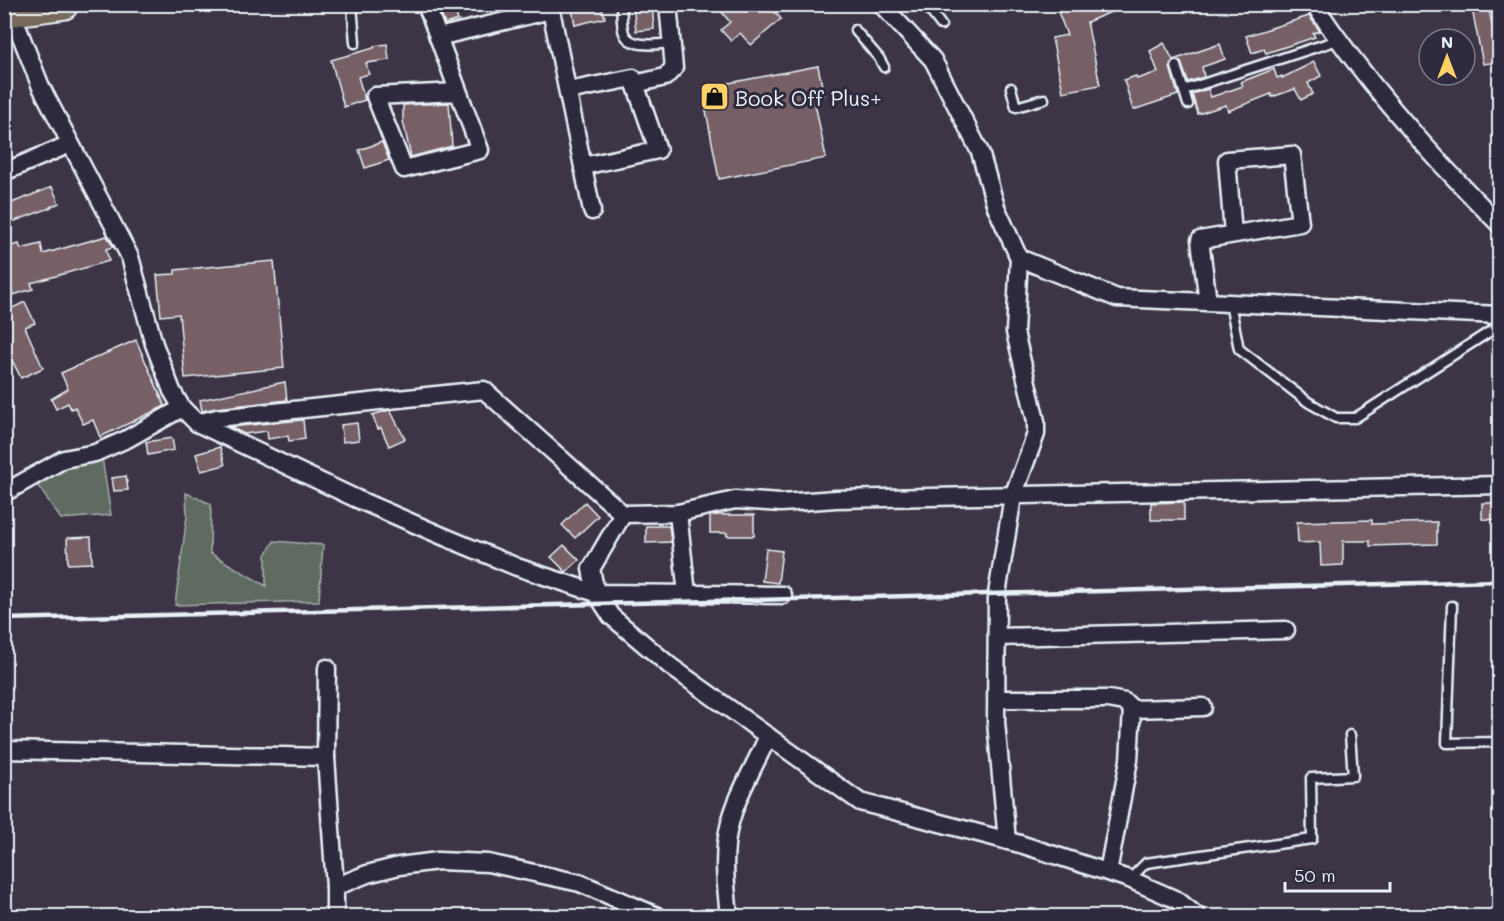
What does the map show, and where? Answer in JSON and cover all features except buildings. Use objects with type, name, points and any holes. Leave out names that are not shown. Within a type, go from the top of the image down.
[{"type":"highway","points":[[18,9],[63,4]]},
{"type":"street","points":[[426,4],[480,150],[404,169],[375,96],[458,92]]},
{"type":"street","points":[[635,84],[665,77],[674,68],[668,4]]},
{"type":"street","points":[[881,4],[933,60],[980,152],[996,207],[1019,258],[1015,332],[1036,421],[1036,434],[1013,496],[997,594],[996,722],[1007,841]]},
{"type":"street","points":[[1314,4],[1338,40],[1448,173],[1500,225]]},
{"type":"street","points":[[18,9],[41,87],[130,257],[154,344],[172,391],[197,423],[326,485],[440,536],[518,567],[596,593],[783,595]]},
{"type":"street","points":[[438,37],[551,10],[592,211]]},
{"type":"street","points":[[568,91],[633,78],[658,150],[583,166]]},
{"type":"street","points":[[4,172],[70,144]]},
{"type":"street","points":[[1208,302],[1200,240],[1300,223],[1292,155],[1227,160],[1226,171],[1233,234]]},
{"type":"street","points":[[1019,258],[1117,298],[1500,315]]},
{"type":"street","points":[[197,423],[217,418],[484,390],[623,514],[678,513],[735,500],[781,503],[836,499],[1500,485]]},
{"type":"street","points":[[4,493],[64,459],[95,453],[127,439],[183,408]]},
{"type":"street","points":[[678,513],[687,594]]},
{"type":"street","points":[[623,514],[591,569],[596,593],[611,616],[670,666],[860,802],[1007,841],[1130,879],[1177,900],[1197,916]]},
{"type":"street","points":[[998,637],[1286,630]]},
{"type":"street","points":[[327,668],[326,757],[335,916]]},
{"type":"street","points":[[997,699],[1108,699],[1125,702],[1132,709],[1203,707]]},
{"type":"street","points":[[1108,872],[1129,760],[1132,709]]},
{"type":"street","points":[[729,916],[725,872],[728,829],[768,736]]},
{"type":"street","points":[[4,750],[326,757]]},
{"type":"street","points":[[335,887],[367,874],[399,866],[438,861],[488,863],[580,883],[657,916]]},
{"type":"lane","points":[[352,4],[355,44]]},
{"type":"lane","points":[[621,4],[624,33],[629,40],[646,44],[673,43]]},
{"type":"lane","points":[[925,4],[941,25]]},
{"type":"lane","points":[[855,30],[879,58],[884,68]]},
{"type":"lane","points":[[1184,90],[1338,40]]},
{"type":"lane","points":[[1176,66],[1188,104]]},
{"type":"lane","points":[[1011,88],[1016,107],[1044,99]]},
{"type":"lane","points":[[1230,303],[1239,349],[1308,402],[1336,418],[1355,417],[1500,325]]},
{"type":"lane","points":[[1452,606],[1447,743],[1500,742]]},
{"type":"lane","points":[[1130,879],[1146,863],[1312,839],[1311,778],[1353,776],[1350,735]]},
{"type":"green space","points":[[102,458],[111,515],[61,519],[36,483],[64,464]]},
{"type":"green space","points":[[186,493],[211,504],[210,553],[266,586],[266,555],[274,541],[323,545],[319,601],[175,605],[187,516]]},
{"type":"railway","points":[[4,619],[1500,581]]},
{"type":"place","name":"Book Off Plus+","points":[[714,97]]}]
